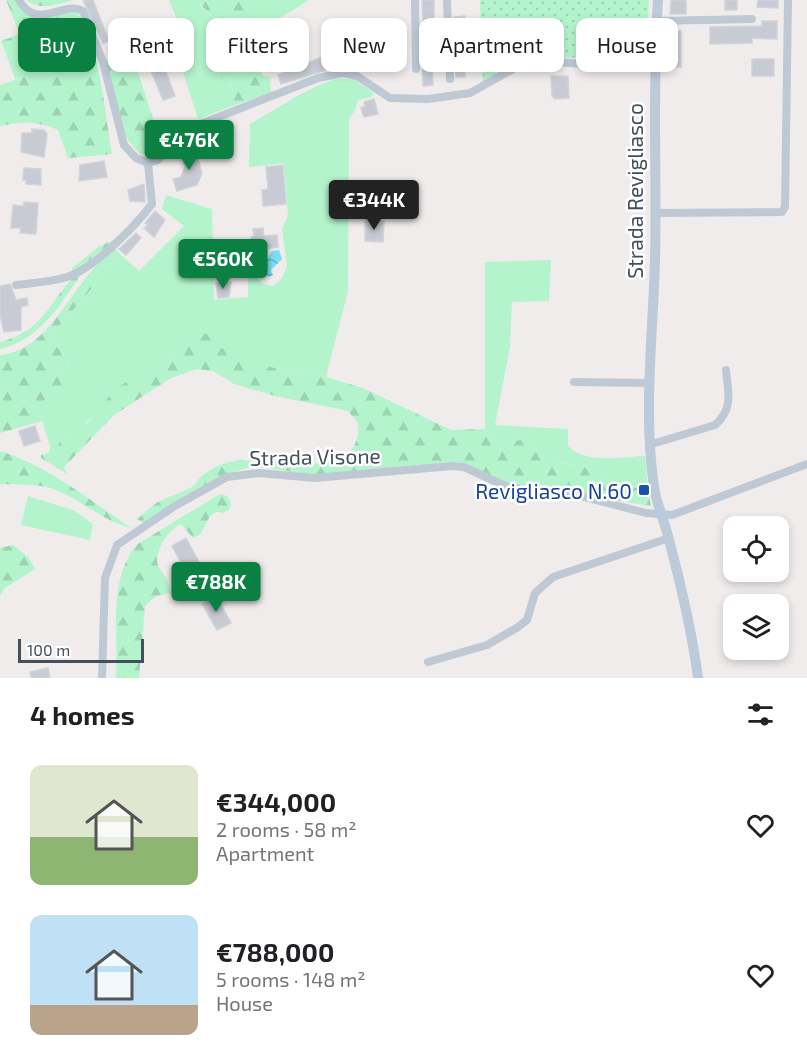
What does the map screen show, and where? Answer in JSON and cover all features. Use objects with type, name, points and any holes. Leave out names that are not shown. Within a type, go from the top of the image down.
[{"type":"street","points":[[19,0],[30,12],[38,14],[74,7],[83,11],[103,62],[124,145],[136,158],[148,163],[158,160],[182,136],[198,125],[318,78],[343,73],[357,76],[390,98],[428,99],[470,93],[515,68],[553,62],[576,63]]},
{"type":"street","points":[[415,0],[416,69]]},
{"type":"street","points":[[447,0],[450,79]]},
{"type":"street","name":"Strada Revigliasco","points":[[656,18],[658,0]]},
{"type":"street","points":[[656,213],[778,214],[785,207],[788,0]]},
{"type":"street","points":[[678,21],[752,19]]},
{"type":"street","name":"Strada Revigliasco","points":[[653,72],[656,213],[649,383],[654,489],[669,538],[695,650],[698,678]]},
{"type":"street","points":[[16,285],[67,277],[77,272],[136,225],[152,204],[148,163]]},
{"type":"street","points":[[652,444],[715,425],[729,408],[726,370]]},
{"type":"street","points":[[574,382],[649,383]]},
{"type":"street","points":[[660,514],[672,515],[807,464]]},
{"type":"street","name":"Strada Visone","points":[[102,678],[105,578],[117,545],[175,506],[226,477],[259,473],[315,478],[452,466],[464,467],[505,486],[536,492],[565,492],[646,513],[660,514]]},
{"type":"street","points":[[428,662],[487,645],[518,627],[527,620],[535,593],[553,577],[669,538]]},
{"type":"green space","points":[[6,0],[15,0],[31,16],[38,17],[67,11],[76,13],[81,18],[18,18],[18,29]]},
{"type":"green space","points":[[26,0],[73,0],[43,6]]},
{"type":"green space","points":[[169,0],[200,0],[200,5],[213,18],[206,18],[206,72],[212,72],[211,79],[230,77],[235,105],[198,119],[183,72],[194,72],[194,18],[176,18]]},
{"type":"green space","points":[[200,0],[246,0],[255,18],[213,18],[200,4]]},
{"type":"green space","points":[[246,0],[309,0],[278,18],[254,17]]},
{"type":"green space","points":[[480,0],[649,0],[648,18],[576,18],[576,57],[564,58],[564,18],[481,18]]},
{"type":"green space","points":[[18,35],[18,62],[11,67],[1,41]]},
{"type":"green space","points":[[96,60],[112,154],[68,158],[58,130],[29,123],[0,126],[0,85],[26,76],[30,83],[66,75],[65,72],[96,72]]},
{"type":"green space","points":[[108,60],[108,72],[138,72],[163,149],[149,157],[139,152],[130,143],[124,131],[118,117],[104,61]]},
{"type":"green space","points":[[18,62],[18,72],[64,72],[66,76],[30,83],[26,76],[15,79],[11,67]]},
{"type":"green space","points":[[210,72],[261,72],[263,76],[270,77],[271,93],[235,105],[230,77],[211,80]]},
{"type":"green space","points":[[483,72],[513,72],[483,83]]},
{"type":"green space","points":[[336,79],[353,79],[374,93],[371,97],[358,100],[349,119],[348,291],[326,377],[270,367],[212,345],[191,344],[179,353],[167,356],[102,407],[76,434],[62,438],[58,445],[50,446],[37,405],[66,384],[59,374],[70,364],[50,336],[121,255],[139,271],[184,226],[162,209],[166,195],[212,209],[214,300],[248,297],[248,276],[255,276],[263,284],[273,286],[282,278],[287,266],[282,229],[288,216],[284,163],[249,167],[250,124],[303,93]]},
{"type":"green space","points":[[119,237],[72,273],[72,268],[98,247]]},
{"type":"green space","points":[[113,247],[121,255],[50,336],[70,364],[59,374],[67,384],[37,405],[42,421],[0,433],[0,355],[15,352],[40,336]]},
{"type":"green space","points":[[551,260],[549,301],[512,302],[510,347],[495,425],[568,429],[568,446],[584,455],[605,458],[645,456],[648,490],[630,487],[623,489],[604,475],[579,465],[558,463],[529,443],[520,440],[499,444],[485,429],[485,262]]},
{"type":"green space","points":[[86,267],[60,305],[40,328],[15,344],[0,349],[0,342],[17,336],[40,319],[64,288]]},
{"type":"green space","points":[[196,333],[213,334],[213,345],[270,367],[326,377],[363,388],[451,430],[485,429],[499,444],[520,440],[529,443],[558,463],[579,465],[604,475],[623,489],[630,487],[648,490],[651,506],[506,483],[465,463],[448,462],[396,469],[312,475],[255,466],[229,473],[143,523],[137,519],[155,504],[192,487],[202,475],[223,464],[245,460],[309,464],[329,462],[345,456],[355,444],[358,423],[348,411],[275,396],[234,384],[213,371],[197,369],[171,378],[114,415],[64,467],[67,474],[41,458],[41,455],[49,453],[50,446],[58,445],[62,438],[76,434],[80,427],[88,423],[115,389],[167,356],[179,353],[191,344]]},
{"type":"green space","points":[[0,451],[35,465],[84,495],[131,528],[120,525],[69,496],[47,487],[0,484]]},
{"type":"green space","points":[[220,494],[227,496],[231,503],[229,510],[223,513],[216,512],[210,516],[200,535],[193,538],[181,524],[171,530],[164,540],[157,558],[171,593],[156,596],[145,606],[139,678],[116,678],[116,609],[121,576],[127,560],[136,545]]},
{"type":"green space","points":[[28,496],[73,510],[93,524],[90,540],[21,525]]},
{"type":"green space","points":[[13,545],[28,557],[35,569],[5,588],[0,596],[0,548]]},
{"type":"water","points":[[279,250],[282,259],[271,270],[273,275],[269,277],[259,270],[258,265],[266,261],[272,251]]},
{"type":"building","points":[[83,0],[93,0],[108,42],[103,44],[96,29],[96,18],[91,18]]},
{"type":"building","points":[[422,0],[434,0],[434,18],[423,18]]},
{"type":"building","points":[[671,0],[686,0],[686,14],[670,14]]},
{"type":"building","points":[[725,0],[737,0],[737,10],[725,10]]},
{"type":"building","points":[[758,0],[778,0],[778,8],[757,7]]},
{"type":"building","points":[[762,21],[777,21],[777,39],[752,38],[752,43],[710,44],[710,27],[762,26]]},
{"type":"building","points":[[678,31],[681,31],[681,67],[678,67]]},
{"type":"building","points":[[321,57],[321,71],[281,84],[278,75],[285,72],[309,72],[309,62]]},
{"type":"building","points":[[752,59],[774,59],[774,76],[752,76]]},
{"type":"building","points":[[152,72],[166,72],[175,96],[163,100]]},
{"type":"building","points":[[422,72],[432,72],[433,85],[423,86]]},
{"type":"building","points":[[456,72],[465,72],[465,77],[456,77]]},
{"type":"building","points":[[551,76],[568,76],[569,98],[555,99],[552,96]]},
{"type":"building","points":[[374,99],[378,114],[364,117],[361,108],[365,106],[364,102]]},
{"type":"building","points":[[32,129],[44,130],[47,134],[44,157],[21,152],[22,133],[32,133]]},
{"type":"building","points":[[195,149],[202,173],[197,185],[177,191],[173,179],[181,177],[185,167],[181,153]]},
{"type":"building","points":[[104,161],[107,177],[79,181],[80,165]]},
{"type":"building","points":[[283,165],[286,204],[263,206],[262,190],[268,189],[266,167]]},
{"type":"building","points":[[24,168],[41,169],[41,185],[26,184],[26,180],[23,180]]},
{"type":"building","points":[[144,184],[145,202],[130,201],[128,190]]},
{"type":"building","points":[[24,202],[38,203],[36,234],[20,233],[21,228],[11,228],[13,205],[24,206]]},
{"type":"building","points":[[155,211],[165,220],[154,237],[144,228],[148,225],[145,223]]},
{"type":"building","points":[[365,220],[384,221],[383,242],[365,241]]},
{"type":"building","points":[[263,228],[264,236],[277,235],[278,247],[263,249],[264,260],[257,261],[256,255],[253,255],[251,237],[254,236],[253,229]]},
{"type":"building","points":[[136,233],[141,238],[126,255],[119,249]]},
{"type":"building","points":[[231,282],[229,297],[218,298],[216,283]]},
{"type":"building","points":[[10,284],[16,300],[27,298],[28,305],[21,307],[21,330],[4,332],[0,315],[0,286]]},
{"type":"building","points":[[35,426],[40,441],[24,446],[19,431]]},
{"type":"building","points":[[186,538],[211,584],[197,591],[172,546]]},
{"type":"building","points":[[216,596],[231,623],[217,630],[202,604]]},
{"type":"building","points":[[48,668],[50,678],[31,678],[30,672]]},
{"type":"place","name":"Revigliasco N.60","points":[[644,490]]}]
